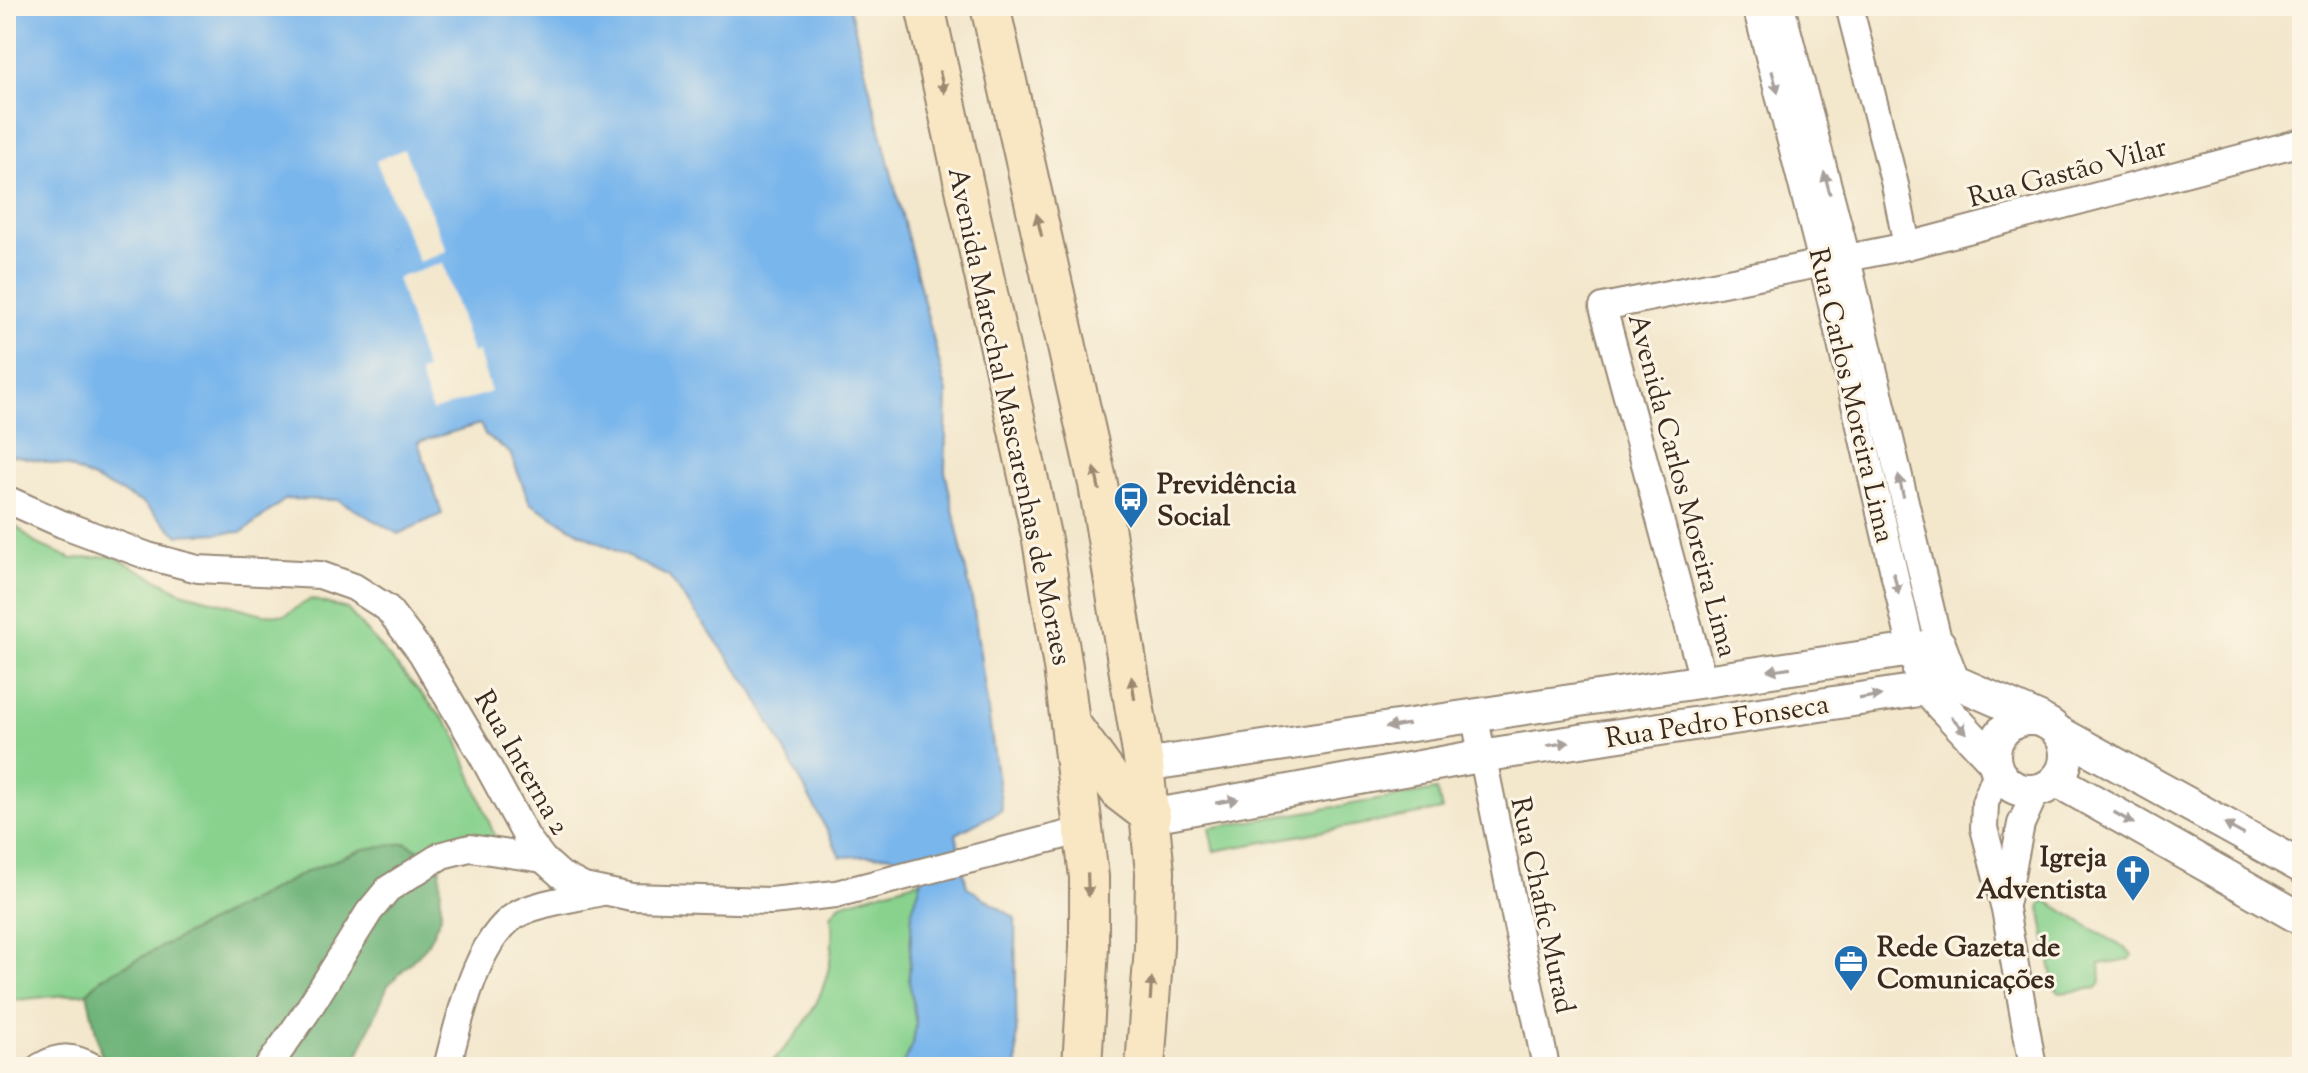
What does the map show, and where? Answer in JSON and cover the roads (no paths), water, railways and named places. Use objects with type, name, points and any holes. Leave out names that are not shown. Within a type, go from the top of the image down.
[{"type":"main road","name":"Avenida Marechal Mascarenhas de Moraes","points":[[925,6],[1042,540],[1071,724],[1089,877],[1089,947],[1082,1067]]},
{"type":"main road","points":[[990,6],[1098,484],[1144,765],[1155,872],[1154,947],[1145,1067]]},
{"type":"main road","points":[[1071,724],[1121,793],[1151,816]]},
{"type":"street","name":"Rua Carlos Moreira Lima","points":[[1756,6],[1835,260]]},
{"type":"street","name":"Rua Carlos Moreira Lima","points":[[1781,6],[1835,260],[1925,647],[1939,685],[1995,766]]},
{"type":"street","points":[[1849,6],[1895,185],[1907,246]]},
{"type":"street","name":"Rua Gastão Vilar","points":[[1835,260],[1907,246],[2302,142]]},
{"type":"street","name":"Avenida Carlos Moreira Lima","points":[[1703,680],[1603,307],[1835,260]]},
{"type":"street","name":"Rua Interna 2","points":[[6,499],[148,556],[198,569],[320,575],[354,587],[387,608],[421,652],[483,757],[508,807],[543,859],[561,875],[584,887],[632,897],[771,901],[836,894],[1084,830]]},
{"type":"street","name":"Rua Pedro Fonseca","points":[[1144,765],[1925,647]]},
{"type":"street","name":"Rua Pedro Fonseca","points":[[1151,816],[1480,756],[1939,685]]},
{"type":"street","points":[[1939,685],[2049,725],[2302,867]]},
{"type":"street","points":[[1474,714],[1480,756]]},
{"type":"street","points":[[2005,909],[2021,824],[2066,760],[2065,747],[2049,725],[2027,718],[2014,721],[1994,744],[1995,766],[1985,803],[1984,828],[2005,909],[2033,1067]]},
{"type":"street","name":"Rua Chafic Murad","points":[[1480,756],[1546,1067]]},
{"type":"street","points":[[1995,766],[2011,786],[2023,791],[2046,785],[2302,919]]},
{"type":"street","points":[[268,1067],[312,1004],[369,912],[388,889],[442,855],[470,848],[543,859]]},
{"type":"street","points":[[447,1067],[479,961],[490,940],[505,922],[524,911],[603,892]]},
{"type":"street","points":[[40,1067],[49,1061],[70,1056],[93,1067]]},
{"type":"water","points":[[6,6],[849,6],[947,393],[945,471],[973,604],[1002,810],[956,834],[967,887],[1015,918],[1017,1067],[901,1067],[913,1044],[916,1023],[909,980],[912,911],[922,879],[891,855],[841,857],[753,691],[669,577],[582,534],[530,503],[510,453],[485,435],[480,424],[418,442],[442,514],[398,534],[338,500],[286,499],[242,532],[178,535],[143,503],[67,466],[6,454]]},
{"type":"place","name":"Previdência Social","points":[[1131,530]]},
{"type":"place","name":"Igreja Adventista","points":[[2133,903]]},
{"type":"place","name":"Rede Gazeta de Comunicações","points":[[1851,993]]}]
